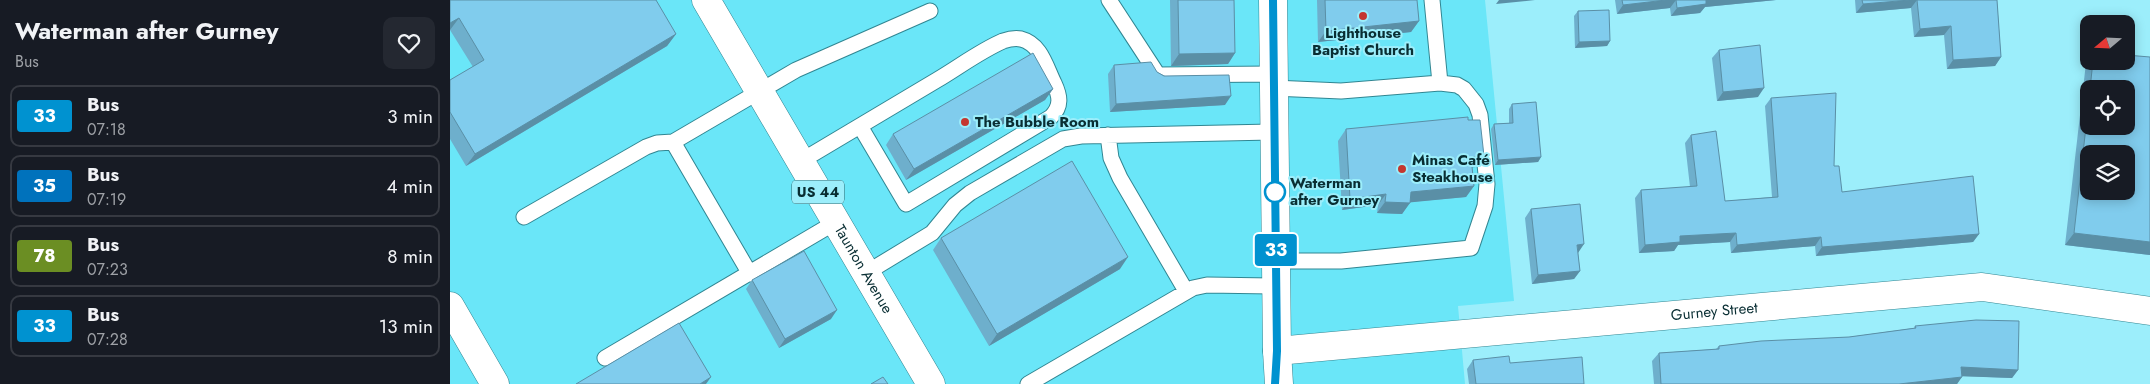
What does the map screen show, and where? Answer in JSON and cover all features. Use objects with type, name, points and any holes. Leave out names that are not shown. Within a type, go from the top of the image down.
[{"type":"main road","name":"Taunton Avenue","points":[[706,0],[931,384]]},
{"type":"main road","points":[[1273,0],[1279,384]]},
{"type":"main road","name":"Gurney Street","points":[[1277,351],[1982,287],[2150,311]]},
{"type":"main road","points":[[450,306],[495,384]]},
{"type":"main road","points":[[1275,384],[1277,351]]},
{"type":"lane","points":[[1028,384],[1186,291],[1207,285],[1341,261],[1471,248],[1487,195],[1483,127],[1476,104],[1471,96],[1457,85],[1440,83],[1341,91],[1274,81],[1158,75],[1109,0]]},
{"type":"lane","points":[[1432,0],[1440,83]]},
{"type":"lane","points":[[524,217],[646,147],[657,143],[673,142],[796,70],[930,11]]},
{"type":"lane","points":[[800,161],[1001,42],[1010,39],[1020,39],[1029,42],[1040,54],[1059,94],[1060,103],[1057,111],[1051,117],[906,204],[860,126]]},
{"type":"lane","points":[[866,273],[932,233],[955,205],[970,193],[1056,143],[1073,137],[1274,132]]},
{"type":"lane","points":[[1108,135],[1111,158],[1120,178],[1186,291]]},
{"type":"lane","points":[[673,142],[750,274]]},
{"type":"lane","points":[[605,358],[836,222]]},
{"type":"shaded area","points":[[450,0],[1485,0],[1514,301],[1458,306],[1465,384],[450,384]]},
{"type":"building","points":[[450,0],[656,0],[676,34],[475,154],[450,112],[450,80],[484,60],[459,18],[450,23]]},
{"type":"building","points":[[1178,0],[1234,0],[1235,53],[1179,54]]},
{"type":"building","name":"Lighthouse Baptist Church","points":[[1325,0],[1417,0],[1419,21],[1326,31]]},
{"type":"building","points":[[1622,0],[1666,0],[1623,5]]},
{"type":"building","points":[[1676,0],[1706,0],[1706,4],[1677,8]]},
{"type":"building","points":[[1862,0],[1910,0],[1863,4]]},
{"type":"building","points":[[1917,0],[1997,0],[2001,57],[1953,60],[1951,26],[1920,29]]},
{"type":"building","points":[[1609,10],[1610,41],[1579,42],[1578,11]]},
{"type":"building","points":[[1760,45],[1764,88],[1723,92],[1719,50]]},
{"type":"building","name":"The Bubble Room","points":[[1033,53],[1053,89],[914,169],[893,134]]},
{"type":"building","points":[[2135,56],[2150,57],[2150,242],[2074,233],[2080,180],[2080,200],[2135,200],[2135,145],[2084,145],[2085,135],[2135,135],[2135,80],[2091,80],[2092,70],[2135,70]]},
{"type":"building","points":[[1151,62],[1157,72],[1164,76],[1229,75],[1231,96],[1116,104],[1114,65]]},
{"type":"building","points":[[1836,93],[1834,166],[1839,166],[1842,192],[1973,176],[1979,234],[1822,247],[1821,237],[1737,245],[1736,233],[1680,236],[1680,242],[1645,245],[1641,190],[1697,186],[1691,135],[1716,131],[1725,201],[1778,197],[1771,98]]},
{"type":"building","points":[[1536,102],[1541,157],[1498,160],[1494,124],[1513,123],[1512,104]]},
{"type":"building","name":"Minas Café Steakhouse","points":[[1468,117],[1468,120],[1480,120],[1484,156],[1471,157],[1474,186],[1411,192],[1410,203],[1385,202],[1386,194],[1350,199],[1346,129]]},
{"type":"building","points":[[1072,161],[1128,257],[997,334],[941,238]]},
{"type":"building","points":[[1580,204],[1584,244],[1577,245],[1580,271],[1538,275],[1531,209]]},
{"type":"building","points":[[804,251],[837,310],[785,339],[752,280]]},
{"type":"building","points":[[1976,320],[2019,321],[2018,370],[1961,367],[1962,377],[1899,384],[1661,384],[1659,353],[1719,349],[1719,346],[1761,341],[1849,337],[1916,328],[1915,326]]},
{"type":"building","points":[[679,323],[711,377],[700,384],[576,384]]},
{"type":"building","points":[[1509,356],[1510,363],[1582,357],[1584,384],[1476,384],[1473,360]]},
{"type":"building","points":[[883,377],[888,384],[871,384]]},
{"type":"bus line","name":"33","points":[[1273,0],[1277,351],[1275,384]]},
{"type":"place","name":"Lighthouse Baptist Church","points":[[1363,16]]},
{"type":"place","name":"The Bubble Room","points":[[965,122]]},
{"type":"place","name":"Minas Café Steakhouse","points":[[1402,169]]},
{"type":"place","name":"Waterman after Gurney","points":[[1275,192]]}]
